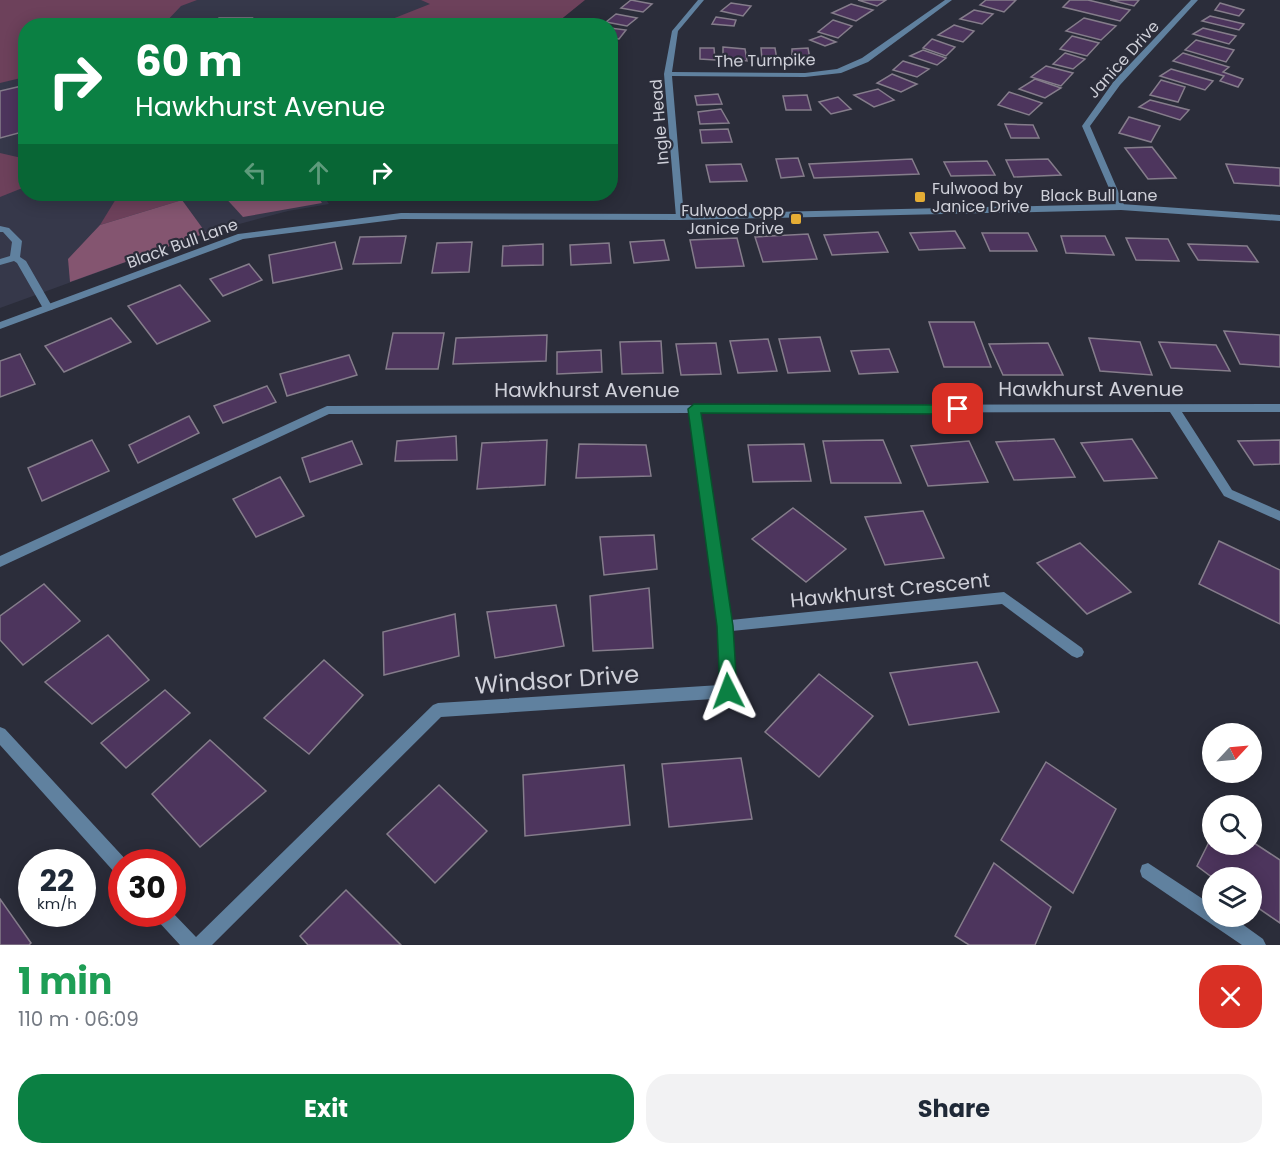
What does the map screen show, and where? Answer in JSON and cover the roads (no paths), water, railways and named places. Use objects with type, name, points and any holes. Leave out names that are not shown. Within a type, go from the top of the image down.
[{"type":"street","name":"Ingle Head","points":[[680,216],[668,75],[675,31],[701,0]]},
{"type":"street","name":"The Turnpike","points":[[668,75],[805,75],[838,70],[865,60],[949,0]]},
{"type":"street","name":"Janice Drive","points":[[1121,207],[1086,126],[1117,83],[1195,0]]},
{"type":"street","name":"Black Bull Lane","points":[[0,326],[241,236],[401,216],[680,216],[1121,207],[1280,218]]},
{"type":"street","points":[[0,229],[6,230],[17,241],[15,258]]},
{"type":"street","points":[[15,258],[25,266],[48,308]]},
{"type":"street","points":[[0,262],[15,258]]},
{"type":"street","name":"Hawkhurst Avenue","points":[[0,562],[327,410],[1280,408]]},
{"type":"street","name":"Windsor Drive","points":[[200,945],[438,710],[728,691],[725,626],[694,409]]},
{"type":"street","points":[[1174,409],[1228,493],[1280,516]]},
{"type":"street","name":"Hawkhurst Crescent","points":[[725,626],[1004,598],[1077,652]]},
{"type":"street","points":[[0,734],[108,853]]},
{"type":"street","points":[[1148,871],[1202,908]]},
{"type":"street","points":[[176,927],[192,945]]},
{"type":"street","points":[[1230,927],[1257,945]]},
{"type":"place","name":"Fulwood by Janice Drive","points":[[920,197]]},
{"type":"place","name":"Fulwood opp Janice Drive","points":[[796,219]]}]
